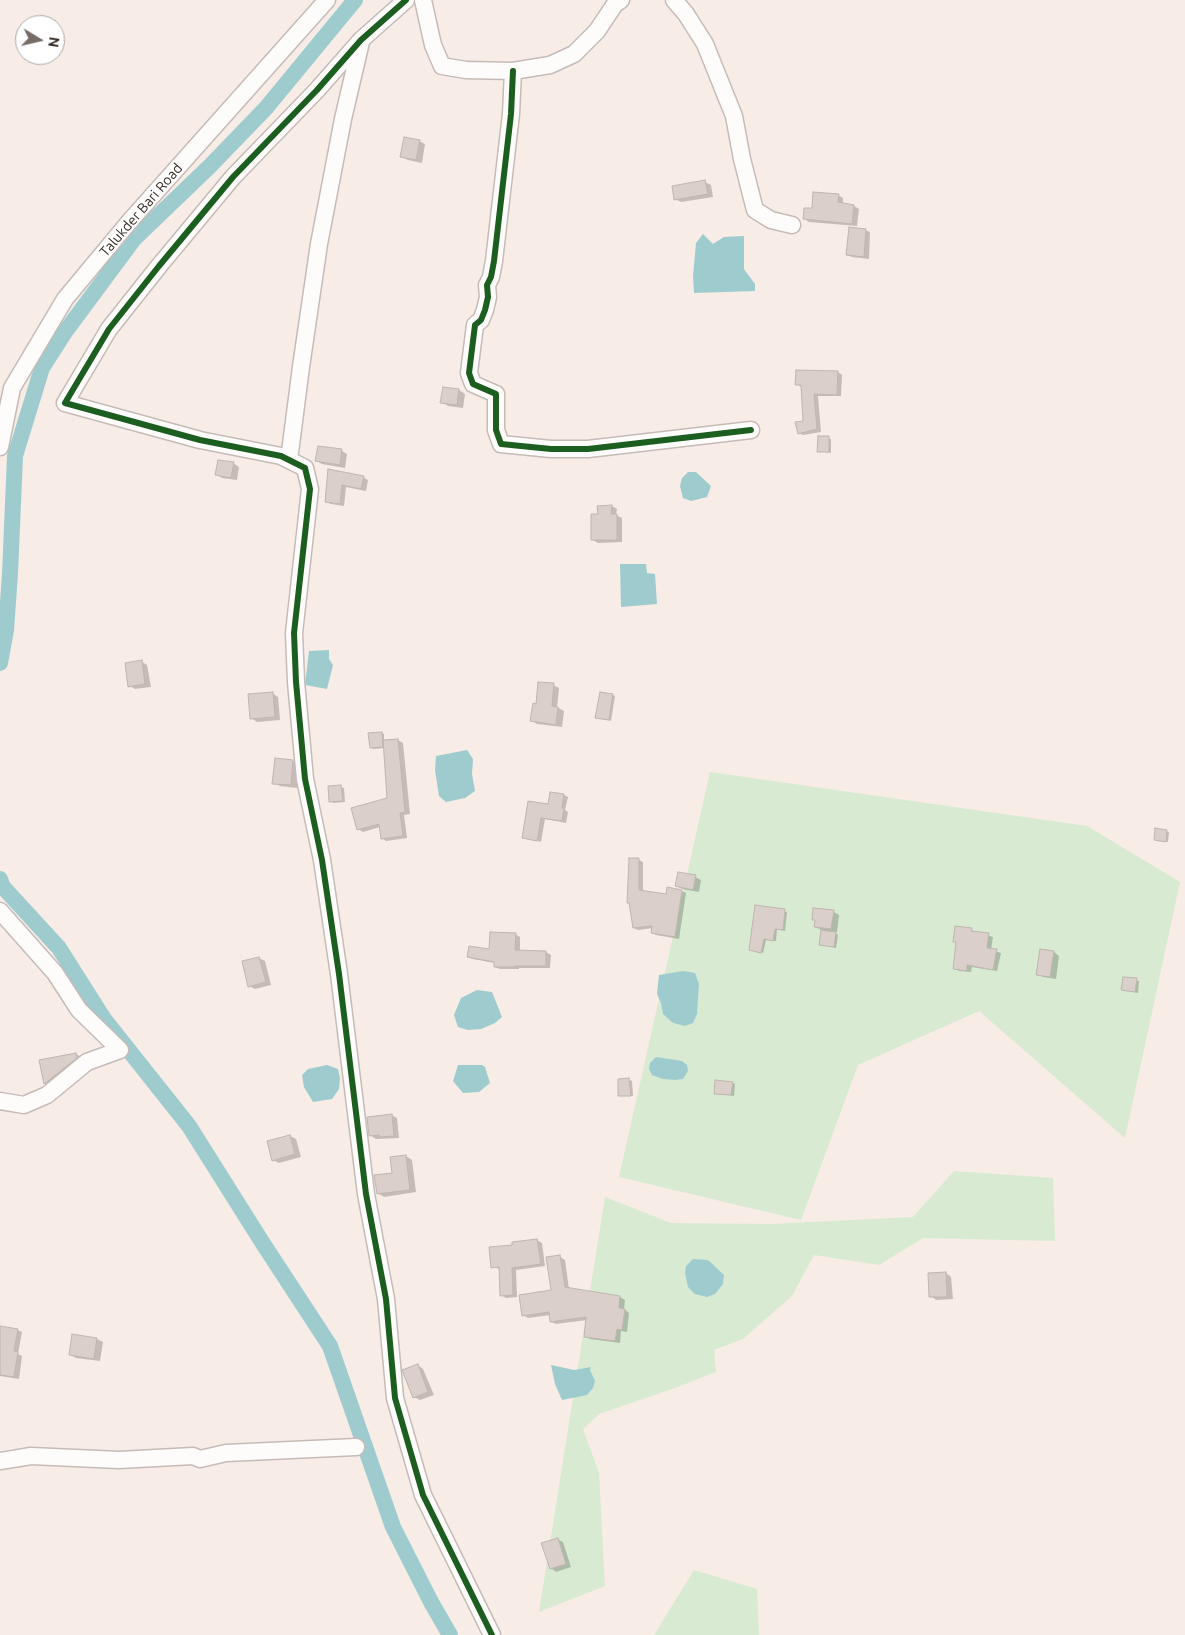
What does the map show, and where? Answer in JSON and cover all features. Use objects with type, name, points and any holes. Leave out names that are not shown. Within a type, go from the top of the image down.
[{"type":"street","name":"Talukder Bari Road","points":[[0,447],[12,388],[65,299],[129,222],[327,0]]},
{"type":"street","points":[[406,0],[361,40],[317,90],[233,177],[158,266],[109,330],[66,403],[200,440],[281,456],[305,468],[310,488],[294,633],[296,682],[306,779],[322,860],[339,974],[366,1194],[386,1299],[395,1398],[423,1495],[492,1635]]},
{"type":"street","points":[[423,0],[433,45],[442,66],[466,70],[513,71],[550,65],[574,54],[598,31],[615,4],[622,0]]},
{"type":"street","points":[[674,0],[686,14],[705,44],[734,116],[742,159],[755,210],[771,220],[792,225]]},
{"type":"street","points":[[289,460],[300,367],[319,244],[343,118],[361,40]]},
{"type":"street","points":[[513,71],[509,131],[494,261],[491,277],[487,284],[488,297],[485,310],[481,320],[475,325],[469,373],[473,384],[496,394],[496,430],[501,444],[551,449],[588,449],[751,430]]},
{"type":"street","points":[[0,911],[55,973],[80,1010],[120,1050],[87,1062],[47,1095],[24,1105],[0,1101]]},
{"type":"street","points":[[0,1461],[31,1456],[119,1460],[193,1456],[200,1459],[226,1453],[356,1447]]},
{"type":"green space","points":[[710,772],[1087,826],[1180,882],[1125,1138],[979,1011],[858,1065],[801,1220],[619,1177]]},
{"type":"green space","points":[[954,1171],[1053,1178],[1055,1241],[923,1238],[879,1265],[814,1255],[792,1296],[743,1339],[714,1350],[716,1372],[599,1414],[583,1429],[599,1473],[605,1586],[539,1612],[605,1197],[671,1223],[771,1224],[913,1217]]},
{"type":"green space","points":[[694,1570],[757,1589],[759,1635],[654,1635]]},
{"type":"water","points":[[703,234],[713,244],[724,237],[744,236],[744,269],[755,284],[755,291],[694,293],[693,276],[696,243]]},
{"type":"water","points":[[688,472],[696,472],[711,486],[707,497],[691,501],[683,498],[680,486],[682,478]]},
{"type":"water","points":[[620,564],[646,564],[647,573],[655,574],[657,604],[621,607]]},
{"type":"water","points":[[329,650],[329,659],[333,665],[327,689],[305,685],[309,651]]},
{"type":"water","points":[[467,750],[473,759],[472,774],[475,791],[465,798],[446,802],[439,796],[435,770],[436,756]]},
{"type":"water","points":[[683,971],[695,973],[699,984],[697,1014],[693,1023],[685,1026],[673,1023],[663,1014],[657,994],[659,975]]},
{"type":"water","points":[[477,990],[492,992],[502,1017],[495,1023],[481,1029],[468,1030],[458,1027],[454,1015],[461,998]]},
{"type":"water","points":[[656,1057],[682,1061],[687,1065],[688,1071],[683,1079],[675,1080],[663,1079],[652,1075],[649,1069],[650,1063]]},
{"type":"water","points":[[327,1065],[338,1069],[340,1078],[339,1089],[332,1099],[313,1102],[304,1087],[302,1075],[308,1069]]},
{"type":"water","points":[[458,1065],[482,1065],[485,1067],[490,1083],[479,1092],[463,1093],[453,1081]]},
{"type":"water","points":[[693,1259],[708,1260],[724,1275],[723,1284],[715,1294],[707,1297],[695,1294],[688,1287],[685,1273],[686,1266]]},
{"type":"water","points":[[551,1365],[574,1370],[591,1367],[590,1370],[595,1381],[593,1388],[587,1395],[562,1400],[555,1384]]},
{"type":"building","points":[[404,137],[420,140],[416,160],[400,157]]},
{"type":"building","points":[[705,180],[708,194],[674,200],[672,186]]},
{"type":"building","points":[[813,192],[839,194],[838,202],[854,205],[852,224],[803,219],[804,208],[812,208]]},
{"type":"building","points":[[849,227],[866,229],[864,257],[846,255]]},
{"type":"building","points":[[796,370],[838,371],[837,395],[814,394],[817,429],[798,434],[795,422],[803,421],[801,385],[795,385]]},
{"type":"building","points":[[443,387],[459,389],[457,405],[440,403]]},
{"type":"building","points":[[818,436],[829,436],[829,452],[817,452]]},
{"type":"building","points":[[318,446],[342,449],[340,465],[315,461]]},
{"type":"building","points":[[218,460],[234,462],[231,478],[215,475]]},
{"type":"building","points":[[328,469],[364,476],[361,489],[342,485],[340,504],[325,502]]},
{"type":"building","points":[[612,505],[611,514],[617,514],[617,540],[591,540],[591,514],[598,514],[597,506]]},
{"type":"building","points":[[142,660],[145,684],[128,687],[125,663]]},
{"type":"building","points":[[538,682],[554,683],[552,706],[558,707],[556,725],[530,721],[533,703],[536,704]]},
{"type":"building","points":[[273,692],[275,717],[250,719],[248,694]]},
{"type":"building","points":[[600,692],[613,694],[609,720],[595,718]]},
{"type":"building","points":[[382,732],[383,747],[370,748],[368,733]]},
{"type":"building","points":[[398,739],[405,812],[400,813],[403,836],[381,839],[379,824],[357,830],[351,808],[387,798],[383,740]]},
{"type":"building","points":[[275,758],[293,760],[291,785],[272,784]]},
{"type":"building","points":[[341,785],[343,801],[329,802],[328,786]]},
{"type":"building","points":[[550,792],[564,794],[562,821],[541,818],[537,841],[522,838],[528,801],[548,804]]},
{"type":"building","points":[[1155,828],[1167,830],[1166,842],[1154,840]]},
{"type":"building","points":[[629,858],[639,858],[639,890],[666,894],[667,887],[682,890],[675,937],[651,933],[652,926],[633,928],[629,903],[627,903]]},
{"type":"building","points":[[678,872],[696,875],[693,890],[675,886]]},
{"type":"building","points":[[755,905],[785,909],[783,930],[775,929],[773,941],[764,939],[761,953],[749,950]]},
{"type":"building","points":[[813,908],[834,910],[831,929],[814,927],[815,920],[812,920]]},
{"type":"building","points":[[955,926],[972,928],[971,931],[989,933],[987,948],[997,949],[993,970],[967,965],[967,971],[953,969],[956,942],[953,942]]},
{"type":"building","points":[[821,930],[836,932],[834,947],[819,945]]},
{"type":"building","points":[[490,932],[516,933],[515,950],[546,951],[546,966],[494,967],[494,962],[467,957],[469,946],[489,949]]},
{"type":"building","points":[[1040,949],[1054,951],[1050,977],[1036,975]]},
{"type":"building","points":[[259,957],[266,982],[248,987],[242,961]]},
{"type":"building","points":[[1123,977],[1137,978],[1135,992],[1121,990]]},
{"type":"building","points":[[76,1053],[77,1058],[44,1084],[39,1060]]},
{"type":"building","points":[[629,1078],[631,1096],[618,1096],[618,1079]]},
{"type":"building","points":[[715,1080],[733,1082],[731,1095],[714,1094]]},
{"type":"building","points":[[392,1114],[394,1136],[369,1136],[367,1117]]},
{"type":"building","points":[[290,1135],[295,1154],[272,1161],[267,1141]]},
{"type":"building","points":[[406,1155],[410,1190],[377,1194],[374,1175],[392,1173],[390,1157]]},
{"type":"building","points":[[537,1239],[541,1264],[512,1268],[513,1295],[500,1296],[499,1267],[491,1268],[489,1247],[512,1245],[512,1242]]},
{"type":"building","points":[[560,1255],[565,1287],[620,1296],[619,1308],[625,1309],[622,1330],[617,1329],[615,1341],[584,1337],[586,1317],[550,1322],[549,1312],[522,1316],[519,1295],[551,1290],[546,1257]]},
{"type":"building","points":[[946,1272],[947,1297],[929,1297],[928,1273]]},
{"type":"building","points":[[0,1326],[18,1329],[14,1351],[18,1352],[14,1377],[0,1375]]},
{"type":"building","points":[[72,1334],[97,1338],[94,1359],[69,1355]]},
{"type":"building","points":[[418,1364],[428,1392],[413,1398],[402,1370]]},
{"type":"building","points":[[558,1538],[566,1564],[550,1569],[541,1543]]},
{"type":"waterway","points":[[0,663],[6,630],[15,456],[42,368],[65,332],[134,239],[210,166],[266,108],[355,0]]},
{"type":"waterway","points":[[0,879],[3,887],[59,948],[104,1019],[189,1126],[330,1346],[393,1527],[450,1635]]},
{"type":"cycle path","points":[[406,0],[361,40],[317,90],[233,177],[109,329],[65,403],[200,440],[281,456],[305,468],[310,489],[294,633],[296,682],[305,779],[322,860],[339,974],[366,1194],[386,1299],[395,1398],[423,1495],[492,1635]]},
{"type":"cycle path","points":[[513,71],[511,114],[494,261],[491,277],[487,285],[488,297],[485,310],[481,320],[475,325],[469,373],[473,384],[496,394],[496,430],[501,444],[551,449],[588,449],[751,430]]}]
